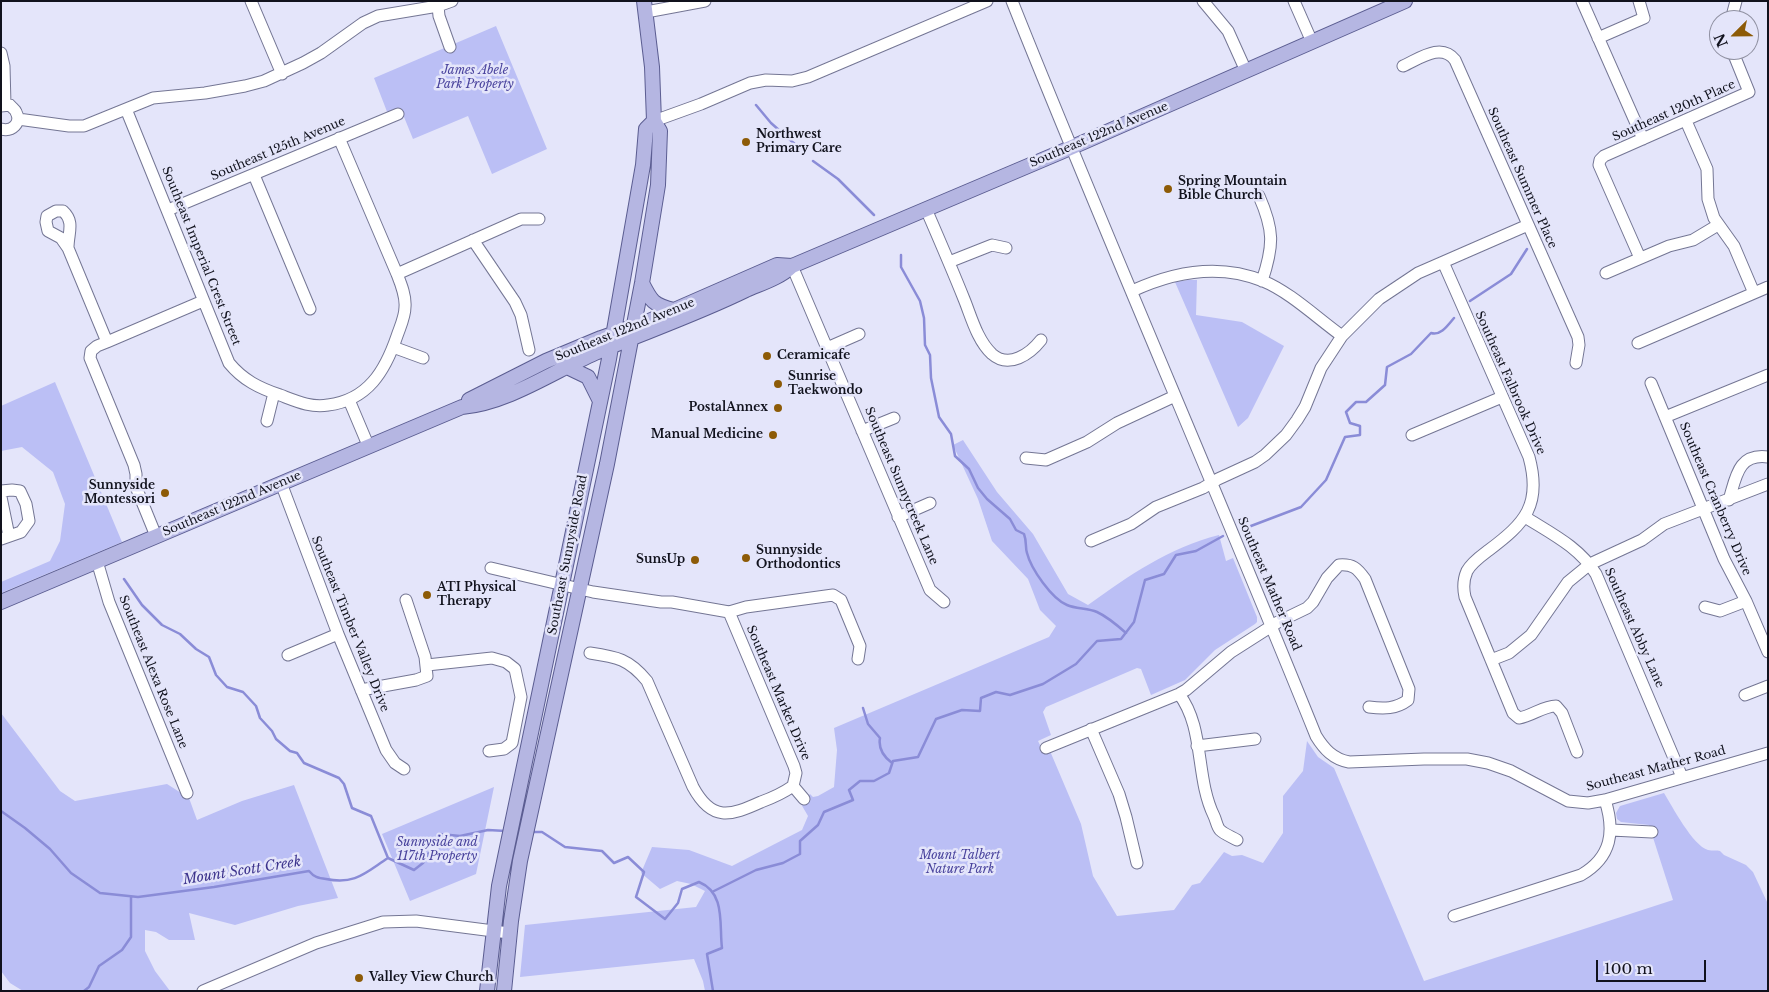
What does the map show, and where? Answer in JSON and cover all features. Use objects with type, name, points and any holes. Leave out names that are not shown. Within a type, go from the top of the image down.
[{"type":"main road","name":"Southeast 122nd Avenue","points":[[1,602],[462,406],[470,399],[546,361],[722,302],[782,274],[792,266],[1071,148],[1405,1]]},
{"type":"main road","name":"Southeast Sunnyside Road","points":[[504,991],[520,861],[607,464],[633,333],[658,185],[660,131],[654,121],[652,67],[645,7]]},
{"type":"main road","name":"Southeast Sunnyside Road","points":[[487,991],[493,931],[513,814],[563,584],[612,340],[643,165],[646,129],[654,121]]},
{"type":"main road","points":[[643,165],[658,185]]},
{"type":"main road","name":"Southeast 122nd Avenue","points":[[633,333],[674,310],[777,266],[792,266]]},
{"type":"main road","points":[[722,302],[726,295],[745,286],[748,279]]},
{"type":"main road","points":[[642,283],[653,303],[674,310]]},
{"type":"main road","name":"Southeast 122nd Avenue","points":[[462,406],[472,406],[502,397],[612,340]]},
{"type":"main road","points":[[565,366],[588,377],[599,399]]},
{"type":"street","points":[[251,1],[282,74]]},
{"type":"street","points":[[18,119],[69,126],[84,126],[153,98],[230,90],[264,81],[282,74],[321,53],[363,22],[386,14],[438,6],[452,1]]},
{"type":"street","points":[[645,7],[705,1]]},
{"type":"street","points":[[654,121],[750,83],[766,80],[792,81],[808,77],[987,1]]},
{"type":"street","name":"Southeast Mather Road","points":[[1012,1],[1071,148],[1272,626],[1316,736],[1326,751],[1336,758],[1355,762],[1467,759],[1488,763],[1511,771],[1568,801],[1588,803],[1605,800],[1768,753]]},
{"type":"street","points":[[1204,1],[1228,31],[1246,71]]},
{"type":"street","points":[[1294,1],[1312,42]]},
{"type":"street","points":[[1582,1],[1643,139]]},
{"type":"street","points":[[1598,38],[1644,18],[1639,1]]},
{"type":"street","points":[[438,6],[439,16],[450,47]]},
{"type":"street","name":"Southeast Summer Place","points":[[1403,66],[1437,51],[1446,52],[1452,57],[1578,337],[1579,345],[1576,363]]},
{"type":"street","points":[[1,53],[4,66],[3,105],[10,106],[16,112],[18,119],[11,129],[1,129]]},
{"type":"street","name":"Southeast 120th Place","points":[[1640,258],[1599,165],[1600,160],[1604,156],[1749,92],[1736,60]]},
{"type":"street","name":"Southeast Imperial Crest Street","points":[[126,109],[229,363],[247,381],[307,405],[329,405],[349,400]]},
{"type":"street","name":"Southeast 125th Avenue","points":[[168,210],[398,114]]},
{"type":"street","points":[[1686,121],[1707,169],[1708,199],[1714,218],[1734,246],[1754,293]]},
{"type":"street","points":[[339,138],[397,274],[406,306],[393,347],[384,367],[375,381],[349,400],[368,445]]},
{"type":"street","points":[[254,174],[310,309]]},
{"type":"street","points":[[1259,196],[1269,218],[1271,230],[1267,265],[1262,280]]},
{"type":"street","points":[[926,209],[979,334],[993,355],[1002,360],[1012,360],[1032,351],[1041,340]]},
{"type":"street","points":[[397,274],[521,219],[539,219]]},
{"type":"street","points":[[1092,541],[1131,524],[1156,507],[1203,488],[1265,455],[1286,435],[1301,414],[1321,368],[1342,336],[1367,310],[1391,290],[1418,273],[1528,224]]},
{"type":"street","points":[[1606,273],[1670,246],[1693,240],[1718,225]]},
{"type":"street","points":[[473,240],[515,302],[521,315],[530,350]]},
{"type":"street","points":[[949,262],[992,246],[1006,248]]},
{"type":"street","points":[[68,248],[107,342]]},
{"type":"street","name":"Southeast Falbrook Drive","points":[[1443,262],[1529,457],[1534,490],[1525,517],[1512,532],[1473,563],[1467,571],[1463,589],[1465,598],[1514,713],[1519,718],[1526,717],[1550,706],[1556,706],[1562,713],[1577,752]]},
{"type":"street","name":"Southeast Sunnycreek Lane","points":[[792,266],[930,590],[944,602]]},
{"type":"street","points":[[1132,291],[1166,277],[1199,271],[1232,273],[1262,280],[1281,290],[1342,336]]},
{"type":"street","points":[[1638,344],[1768,287]]},
{"type":"street","points":[[156,536],[136,487],[134,465],[90,358],[91,351],[97,346],[203,301]]},
{"type":"street","points":[[827,348],[859,334]]},
{"type":"street","points":[[393,347],[423,358]]},
{"type":"street","points":[[1665,417],[1768,375]]},
{"type":"street","name":"Southeast Cranberry Drive","points":[[1651,383],[1724,560],[1746,601],[1768,652]]},
{"type":"street","points":[[267,421],[274,393]]},
{"type":"street","points":[[1026,458],[1046,460],[1087,442],[1117,423],[1175,396]]},
{"type":"street","points":[[1412,435],[1502,397]]},
{"type":"street","points":[[862,431],[894,418]]},
{"type":"street","points":[[1729,500],[1743,463],[1748,459],[1758,456],[1768,457]]},
{"type":"street","name":"Southeast Timber Valley Drive","points":[[281,483],[338,634],[389,757],[404,769]]},
{"type":"street","points":[[1491,660],[1509,652],[1531,635],[1568,582],[1590,564],[1642,540],[1664,524],[1768,484]]},
{"type":"street","points":[[1,491],[20,491],[29,517],[26,528],[21,532],[5,537],[1,497]]},
{"type":"street","points":[[898,517],[930,503]]},
{"type":"street","name":"Southeast Abby Lane","points":[[1525,517],[1567,543],[1590,564],[1604,588],[1682,777]]},
{"type":"street","name":"Southeast Alexa Rose Lane","points":[[97,561],[108,599],[187,793]]},
{"type":"street","points":[[1046,748],[1179,694],[1222,658],[1272,626],[1307,608],[1313,602],[1327,578],[1339,565],[1348,564],[1358,569],[1364,579],[1409,689],[1408,700],[1402,705],[1382,708],[1369,707]]},
{"type":"street","points":[[491,568],[580,589],[728,612],[746,607],[833,594],[841,600],[860,646],[858,659]]},
{"type":"street","points":[[361,690],[427,676],[427,665],[406,600]]},
{"type":"street","points":[[1705,607],[1720,611],[1746,601]]},
{"type":"street","name":"Southeast Market Drive","points":[[728,612],[794,766],[796,773],[792,786]]},
{"type":"street","points":[[288,654],[338,634]]},
{"type":"street","points":[[590,653],[622,659],[638,670],[647,680],[693,788],[707,807],[722,814],[740,812],[785,792],[792,786],[804,799]]},
{"type":"street","points":[[427,665],[492,658],[506,662],[515,669],[521,697],[512,743],[504,749],[489,751]]},
{"type":"street","points":[[1746,695],[1768,686]]},
{"type":"street","points":[[1179,694],[1188,707],[1193,719],[1203,788],[1210,809],[1220,830],[1237,840]]},
{"type":"street","points":[[1091,730],[1119,794],[1137,864]]},
{"type":"street","points":[[1197,746],[1256,739]]},
{"type":"street","points":[[1454,916],[1581,875],[1592,869],[1608,846],[1611,820],[1605,800]]},
{"type":"street","points":[[1611,830],[1652,832]]},
{"type":"street","points":[[203,991],[316,943],[382,922],[416,921],[510,933]]},
{"type":"green space","name":"James Abele Park Property","points":[[496,26],[547,149],[492,174],[468,116],[413,139],[404,117],[391,122],[374,78]]},
{"type":"green space","points":[[1197,280],[1196,315],[1242,322],[1284,346],[1248,418],[1238,427],[1175,282]]},
{"type":"green space","points":[[55,382],[122,542],[1,593],[1,582],[50,561],[60,541],[65,504],[53,472],[22,447],[1,451],[1,406]]},
{"type":"green space","name":"Mount Talbert Nature Park","points":[[963,440],[997,492],[1033,534],[1068,594],[1088,605],[1134,573],[1166,555],[1219,535],[1226,561],[1233,558],[1257,617],[1255,624],[1215,650],[1185,680],[1151,695],[1141,669],[1137,668],[1046,707],[1043,712],[1051,735],[1038,741],[1044,753],[1050,751],[1081,824],[1093,876],[1117,916],[1174,910],[1192,885],[1200,883],[1224,852],[1232,856],[1242,855],[1263,863],[1283,833],[1283,796],[1303,771],[1307,741],[1318,757],[1334,768],[1424,981],[1673,900],[1649,825],[1621,822],[1617,819],[1616,813],[1620,806],[1664,793],[1683,825],[1702,847],[1708,850],[1720,851],[1724,855],[1746,865],[1753,872],[1768,904],[1768,991],[705,991],[694,959],[520,977],[525,925],[696,907],[705,891],[691,884],[677,881],[660,889],[641,873],[652,847],[689,850],[732,866],[802,830],[808,816],[801,804],[810,794],[813,797],[818,796],[834,787],[837,750],[834,728],[1049,637],[1056,626],[1040,610],[1028,579],[992,541],[978,499],[953,445]]},
{"type":"green space","points":[[1,713],[60,791],[75,801],[167,784],[189,798],[197,820],[242,801],[294,785],[338,898],[298,906],[235,925],[189,913],[195,940],[169,940],[156,932],[145,930],[145,951],[155,971],[170,991],[23,991],[10,983],[1,971]]},
{"type":"green space","name":"Sunnyside and 117th Property","points":[[494,787],[476,874],[410,901],[382,834]]},
{"type":"waterway","points":[[756,105],[771,123],[797,146]]},
{"type":"waterway","points":[[813,161],[838,179],[874,215]]},
{"type":"waterway","points":[[1470,301],[1511,274],[1527,249]]},
{"type":"waterway","points":[[901,255],[901,267],[920,301],[924,318],[925,345],[930,355],[931,378],[939,417],[951,434],[955,456],[969,469],[978,488],[987,499],[1010,519],[1016,530],[1024,534],[1029,560],[1043,583],[1055,597],[1067,605],[1101,614],[1126,633]]},
{"type":"waterway","points":[[1243,529],[1301,507],[1326,480],[1345,437],[1360,435],[1360,426],[1350,423],[1346,412],[1356,402],[1366,402],[1385,385],[1387,367],[1411,354],[1431,333],[1438,333],[1447,327],[1454,318]]},
{"type":"waterway","points":[[712,892],[756,870],[783,863],[800,854],[800,841],[818,825],[824,812],[853,800],[849,790],[860,781],[874,781],[889,773],[893,761],[918,757],[936,719],[962,710],[980,711],[981,698],[996,692],[1010,695],[1043,684],[1076,664],[1097,641],[1121,639],[1134,622],[1145,580],[1164,574],[1176,555],[1196,551],[1223,536]]},
{"type":"waterway","points":[[124,579],[142,605],[162,625],[180,634],[196,649],[209,657],[216,675],[227,687],[243,692],[256,706],[260,718],[272,731],[276,739],[290,751],[297,753],[304,763],[339,778],[344,784],[352,808],[371,816],[388,858]]},
{"type":"waterway","points":[[863,708],[868,724],[880,738],[882,752],[892,763]]},
{"type":"waterway","name":"Mount Scott Creek","points":[[1,811],[50,849],[71,873],[100,893],[138,897],[214,887],[309,871],[318,878],[352,879],[366,873],[388,858],[414,870],[423,863],[440,834],[460,836],[488,830],[506,831]]},
{"type":"waterway","name":"Mount Scott Creek","points":[[532,832],[542,832],[565,847],[602,851],[614,863],[628,857],[644,872],[636,897],[665,919],[678,903],[682,889],[699,882],[708,887],[714,894],[720,910],[721,920],[722,948],[707,954],[713,991]]},
{"type":"waterway","points":[[84,991],[89,987],[99,966],[122,950],[131,937],[131,897]]},
{"type":"place","name":"Northwest Primary Care","points":[[746,142]]},
{"type":"place","name":"Spring Mountain Bible Church","points":[[1168,189]]},
{"type":"place","name":"Ceramicafe","points":[[767,356]]},
{"type":"place","name":"Sunrise Taekwondo","points":[[778,384]]},
{"type":"place","name":"PostalAnnex","points":[[778,408]]},
{"type":"place","name":"Manual Medicine","points":[[773,435]]},
{"type":"place","name":"Sunnyside Montessori","points":[[165,493]]},
{"type":"place","name":"Sunnyside Orthodontics","points":[[746,558]]},
{"type":"place","name":"SunsUp","points":[[695,560]]},
{"type":"place","name":"ATI Physical Therapy","points":[[427,595]]},
{"type":"place","name":"Valley View Church","points":[[359,978]]}]
